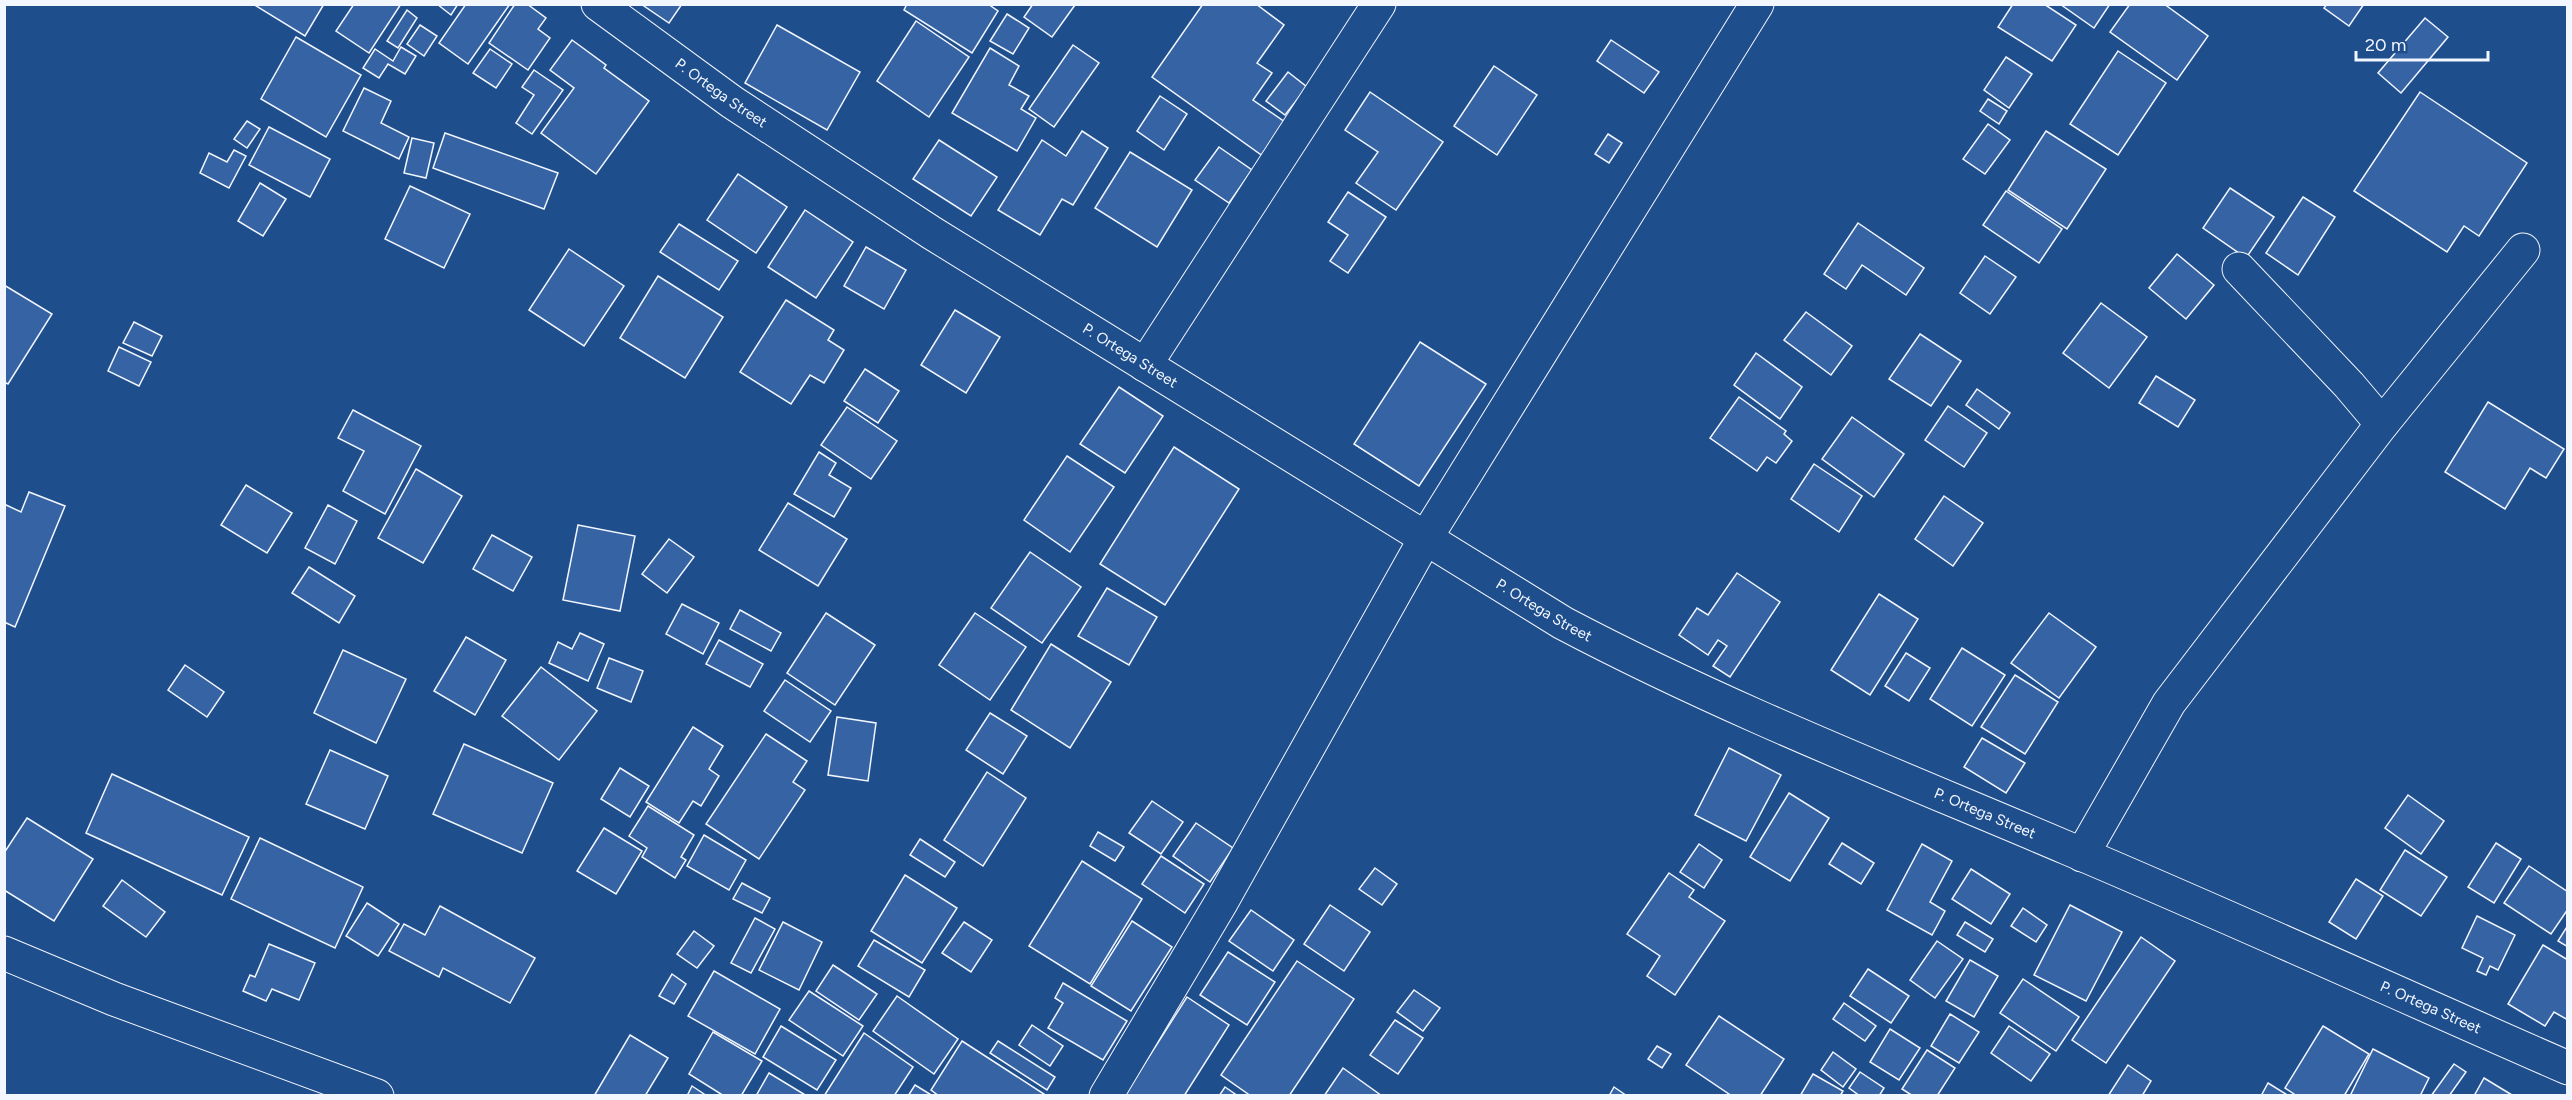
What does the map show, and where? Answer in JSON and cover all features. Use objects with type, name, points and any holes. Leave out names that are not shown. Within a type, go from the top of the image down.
[{"type":"street","name":"P. Ortega Street","points":[[598,4],[732,102],[825,164],[1425,540],[1563,623],[1652,670],[1736,708],[2082,855],[2568,1068]]},
{"type":"street","points":[[1144,365],[1378,4]]},
{"type":"street","points":[[1106,1095],[1222,901],[1425,540],[1757,4]]},
{"type":"street","points":[[2082,855],[2169,703],[2382,424],[2523,250]]},
{"type":"street","points":[[2239,269],[2382,424]]},
{"type":"street","points":[[4,953],[114,999],[377,1095]]},
{"type":"building","points":[[253,4],[324,4],[305,36]]},
{"type":"building","points":[[354,4],[401,4],[369,53],[336,31]]},
{"type":"building","points":[[437,4],[458,4],[451,15]]},
{"type":"building","points":[[466,4],[510,4],[468,64],[439,43]]},
{"type":"building","points":[[515,4],[527,4],[546,18],[538,29],[550,38],[528,70],[489,43]]},
{"type":"building","points":[[641,4],[682,4],[669,23]]},
{"type":"building","points":[[907,4],[988,4],[998,11],[972,53],[904,10]]},
{"type":"building","points":[[1033,4],[1075,5],[1052,37],[1024,17]]},
{"type":"building","points":[[1203,4],[1256,4],[1284,25],[1257,63],[1272,73],[1253,100],[1298,131],[1274,164],[1152,77]]},
{"type":"building","points":[[2013,4],[2044,4],[2076,25],[2052,61],[1998,27]]},
{"type":"building","points":[[2060,4],[2110,4],[2094,28]]},
{"type":"building","points":[[2130,4],[2164,4],[2208,36],[2177,80],[2110,32]]},
{"type":"building","points":[[2327,4],[2364,4],[2349,26],[2324,8]]},
{"type":"building","points":[[407,10],[417,18],[398,48],[387,41]]},
{"type":"building","points":[[1007,14],[1029,28],[1013,54],[990,41]]},
{"type":"building","points":[[2425,18],[2448,37],[2401,93],[2378,73]]},
{"type":"building","points":[[916,21],[969,57],[929,117],[877,81]]},
{"type":"building","points":[[420,25],[437,36],[424,56],[407,44]]},
{"type":"building","points":[[777,25],[860,72],[827,130],[745,83]]},
{"type":"building","points":[[296,37],[361,75],[326,137],[261,99]]},
{"type":"building","points":[[572,40],[606,65],[604,68],[649,101],[596,174],[541,133],[574,88],[550,70]]},
{"type":"building","points":[[1611,40],[1659,72],[1644,93],[1597,61]]},
{"type":"building","points":[[1073,45],[1099,63],[1054,127],[1029,109]]},
{"type":"building","points":[[401,47],[416,56],[405,74],[388,64],[379,78],[363,68],[375,49],[393,61]]},
{"type":"building","points":[[990,48],[1019,66],[1009,85],[1029,96],[1021,109],[1036,118],[1017,151],[952,113]]},
{"type":"building","points":[[490,49],[512,64],[496,88],[473,73]]},
{"type":"building","points":[[2118,51],[2166,83],[2118,155],[2070,124]]},
{"type":"building","points":[[2006,57],[2032,74],[2009,108],[1984,90]]},
{"type":"building","points":[[1494,66],[1537,95],[1497,155],[1454,126]]},
{"type":"building","points":[[534,70],[563,90],[532,134],[516,123],[534,95],[522,87]]},
{"type":"building","points":[[1288,72],[1307,87],[1285,115],[1266,101]]},
{"type":"building","points":[[364,88],[391,101],[381,123],[409,137],[399,159],[343,131]]},
{"type":"building","points":[[1370,92],[1443,142],[1396,210],[1356,183],[1378,152],[1345,130]]},
{"type":"building","points":[[2420,92],[2527,163],[2479,236],[2464,226],[2447,252],[2354,191]]},
{"type":"building","points":[[1160,96],[1187,114],[1164,150],[1137,131]]},
{"type":"building","points":[[1988,99],[2007,111],[1999,124],[1980,111]]},
{"type":"building","points":[[247,121],[260,129],[247,148],[234,139]]},
{"type":"building","points":[[1988,124],[2010,140],[1985,174],[1963,159]]},
{"type":"building","points":[[269,127],[330,159],[310,197],[249,165]]},
{"type":"building","points":[[1082,131],[1108,148],[1073,205],[1062,199],[1040,235],[998,210],[1042,140],[1066,156]]},
{"type":"building","points":[[2046,131],[2106,169],[2067,229],[2008,190]]},
{"type":"building","points":[[445,133],[558,173],[544,209],[433,168]]},
{"type":"building","points":[[1608,134],[1622,143],[1609,163],[1595,154]]},
{"type":"building","points":[[412,138],[434,143],[426,178],[404,173]]},
{"type":"building","points":[[939,140],[997,177],[971,216],[913,179]]},
{"type":"building","points":[[1219,147],[1252,170],[1229,203],[1195,180]]},
{"type":"building","points":[[234,150],[246,156],[229,188],[200,173],[209,153],[227,162]]},
{"type":"building","points":[[1130,152],[1192,190],[1157,247],[1095,208]]},
{"type":"building","points":[[738,174],[787,207],[756,253],[707,220]]},
{"type":"building","points":[[260,183],[286,199],[263,236],[238,221]]},
{"type":"building","points":[[410,186],[470,214],[444,268],[385,239]]},
{"type":"building","points":[[2230,188],[2274,217],[2246,258],[2203,228]]},
{"type":"building","points":[[2006,191],[2062,229],[2039,263],[1983,225]]},
{"type":"building","points":[[1348,192],[1386,217],[1348,273],[1330,261],[1348,235],[1328,222]]},
{"type":"building","points":[[2303,197],[2335,217],[2298,275],[2266,253]]},
{"type":"building","points":[[805,210],[853,242],[816,298],[768,267]]},
{"type":"building","points":[[1858,223],[1924,268],[1906,295],[1862,265],[1846,289],[1824,274]]},
{"type":"building","points":[[679,224],[738,261],[719,290],[660,252]]},
{"type":"building","points":[[866,247],[906,270],[884,309],[844,286]]},
{"type":"building","points":[[569,249],[624,286],[584,346],[529,310]]},
{"type":"building","points":[[2177,254],[2214,285],[2186,319],[2149,288]]},
{"type":"building","points":[[1985,256],[2016,277],[1990,314],[1960,293]]},
{"type":"building","points":[[658,276],[723,317],[685,378],[620,338]]},
{"type":"building","points":[[4,285],[52,314],[8,384],[4,382]]},
{"type":"building","points":[[786,300],[834,330],[828,340],[844,350],[824,383],[810,375],[791,404],[740,372]]},
{"type":"building","points":[[2101,303],[2147,337],[2109,388],[2063,353]]},
{"type":"building","points":[[955,310],[1000,337],[966,393],[921,365]]},
{"type":"building","points":[[1806,312],[1852,346],[1831,375],[1784,340]]},
{"type":"building","points":[[134,322],[162,336],[152,356],[123,343]]},
{"type":"building","points":[[1920,334],[1961,361],[1931,406],[1889,379]]},
{"type":"building","points":[[1420,342],[1486,384],[1419,486],[1354,444]]},
{"type":"building","points":[[119,347],[151,362],[139,386],[108,371]]},
{"type":"building","points":[[1756,353],[1802,387],[1780,419],[1734,385]]},
{"type":"building","points":[[865,369],[899,391],[878,423],[844,401]]},
{"type":"building","points":[[2156,376],[2195,400],[2178,427],[2139,403]]},
{"type":"building","points":[[1119,387],[1163,416],[1125,473],[1080,444]]},
{"type":"building","points":[[1977,389],[2010,413],[1999,429],[1966,405]]},
{"type":"building","points":[[1739,397],[1786,431],[1784,434],[1792,441],[1776,463],[1767,457],[1757,471],[1710,438]]},
{"type":"building","points":[[2488,402],[2564,449],[2546,478],[2530,468],[2505,509],[2445,472]]},
{"type":"building","points":[[1948,406],[1987,433],[1964,467],[1925,440]]},
{"type":"building","points":[[847,407],[897,441],[871,479],[821,445]]},
{"type":"building","points":[[353,410],[421,446],[385,514],[343,491],[364,451],[338,438]]},
{"type":"building","points":[[1852,417],[1904,454],[1874,497],[1822,459]]},
{"type":"building","points":[[1174,447],[1239,489],[1165,605],[1100,564]]},
{"type":"building","points":[[819,452],[836,463],[829,475],[851,488],[834,517],[794,494]]},
{"type":"building","points":[[1067,456],[1114,487],[1070,552],[1024,520]]},
{"type":"building","points":[[1814,464],[1862,496],[1839,532],[1791,499]]},
{"type":"building","points":[[416,469],[462,496],[423,563],[378,538]]},
{"type":"building","points":[[246,485],[292,513],[267,553],[221,525]]},
{"type":"building","points":[[29,492],[65,506],[15,627],[4,622],[4,504],[21,512]]},
{"type":"building","points":[[1944,496],[1983,523],[1953,566],[1915,539]]},
{"type":"building","points":[[788,503],[847,539],[818,586],[759,550]]},
{"type":"building","points":[[328,505],[357,521],[335,564],[305,548]]},
{"type":"building","points":[[578,525],[635,536],[620,611],[563,600]]},
{"type":"building","points":[[492,535],[532,557],[513,591],[473,569]]},
{"type":"building","points":[[669,539],[694,557],[667,593],[642,574]]},
{"type":"building","points":[[1030,552],[1081,587],[1042,643],[991,608]]},
{"type":"building","points":[[309,567],[355,596],[339,623],[292,593]]},
{"type":"building","points":[[1737,573],[1780,602],[1730,677],[1713,666],[1727,646],[1718,640],[1708,655],[1679,635],[1697,608],[1708,615]]},
{"type":"building","points":[[1107,588],[1157,617],[1129,665],[1078,636]]},
{"type":"building","points":[[1879,594],[1918,619],[1870,695],[1831,670]]},
{"type":"building","points":[[682,604],[719,623],[703,654],[666,634]]},
{"type":"building","points":[[740,610],[781,633],[771,651],[730,629]]},
{"type":"building","points":[[826,613],[875,645],[835,705],[787,673]]},
{"type":"building","points":[[975,613],[1026,647],[990,700],[939,665]]},
{"type":"building","points":[[2049,613],[2096,647],[2059,698],[2011,663]]},
{"type":"building","points":[[580,633],[604,644],[588,681],[549,663],[558,642],[572,649]]},
{"type":"building","points":[[466,637],[506,660],[475,715],[434,691]]},
{"type":"building","points":[[719,640],[763,664],[750,687],[706,664]]},
{"type":"building","points":[[1051,644],[1111,682],[1070,748],[1011,710]]},
{"type":"building","points":[[1962,648],[2005,675],[1972,726],[1930,699]]},
{"type":"building","points":[[343,650],[406,679],[376,743],[314,713]]},
{"type":"building","points":[[1906,653],[1930,668],[1909,701],[1885,686]]},
{"type":"building","points":[[609,658],[643,671],[631,702],[597,688]]},
{"type":"building","points":[[185,665],[224,692],[207,717],[168,690]]},
{"type":"building","points":[[541,667],[597,711],[559,760],[502,716]]},
{"type":"building","points":[[2015,675],[2058,702],[2025,754],[1981,727]]},
{"type":"building","points":[[785,680],[831,711],[810,742],[764,711]]},
{"type":"building","points":[[990,713],[1027,736],[1003,774],[966,750]]},
{"type":"building","points":[[837,717],[876,723],[868,781],[828,775]]},
{"type":"building","points":[[693,727],[723,746],[709,769],[719,776],[701,806],[693,801],[679,823],[646,802]]},
{"type":"building","points":[[766,734],[807,761],[793,782],[805,790],[759,859],[706,824]]},
{"type":"building","points":[[1982,738],[2025,763],[2006,793],[1964,767]]},
{"type":"building","points":[[464,744],[553,783],[522,853],[433,814]]},
{"type":"building","points":[[1729,748],[1781,775],[1746,841],[1695,815]]},
{"type":"building","points":[[330,750],[388,776],[365,829],[306,804]]},
{"type":"building","points":[[620,768],[649,786],[630,817],[601,799]]},
{"type":"building","points":[[987,772],[1026,798],[983,866],[944,840]]},
{"type":"building","points":[[112,774],[249,837],[222,895],[86,833]]},
{"type":"building","points":[[1789,793],[1829,818],[1790,881],[1750,857]]},
{"type":"building","points":[[2408,795],[2444,821],[2421,854],[2385,828]]},
{"type":"building","points":[[1152,801],[1183,822],[1161,854],[1129,833]]},
{"type":"building","points":[[648,806],[694,835],[681,857],[686,860],[675,878],[642,857],[647,848],[629,836]]},
{"type":"building","points":[[27,818],[93,859],[54,921],[4,890],[4,853]]},
{"type":"building","points":[[1196,823],[1233,848],[1210,882],[1173,856]]},
{"type":"building","points":[[604,828],[642,851],[616,894],[577,871]]},
{"type":"building","points":[[1098,832],[1124,847],[1115,861],[1090,846]]},
{"type":"building","points":[[704,835],[746,860],[729,890],[687,866]]},
{"type":"building","points":[[260,838],[363,887],[335,948],[231,899]]},
{"type":"building","points":[[920,839],[955,862],[945,877],[910,855]]},
{"type":"building","points":[[1842,843],[1874,863],[1861,884],[1829,864]]},
{"type":"building","points":[[2496,843],[2521,859],[2494,903],[2468,887]]},
{"type":"building","points":[[1699,844],[1722,860],[1704,888],[1680,872]]},
{"type":"building","points":[[1922,844],[1952,861],[1930,902],[1945,911],[1932,935],[1887,910]]},
{"type":"building","points":[[2405,850],[2447,877],[2421,916],[2380,890]]},
{"type":"building","points":[[1161,856],[1204,884],[1185,913],[1142,884]]},
{"type":"building","points":[[1082,861],[1142,899],[1090,984],[1029,946]]},
{"type":"building","points":[[2529,866],[2568,892],[2568,909],[2551,934],[2504,903]]},
{"type":"building","points":[[1375,868],[1397,884],[1382,905],[1359,889]]},
{"type":"building","points":[[1971,869],[2010,894],[1991,924],[1952,899]]},
{"type":"building","points":[[1669,873],[1694,890],[1689,897],[1725,921],[1675,995],[1647,976],[1660,956],[1627,934]]},
{"type":"building","points":[[905,875],[957,908],[922,963],[871,931]]},
{"type":"building","points":[[2356,879],[2383,896],[2356,939],[2329,922]]},
{"type":"building","points":[[122,880],[165,912],[146,937],[103,906]]},
{"type":"building","points":[[742,883],[770,898],[762,913],[733,899]]},
{"type":"building","points":[[367,903],[399,924],[378,956],[346,936]]},
{"type":"building","points":[[1330,905],[1370,932],[1344,971],[1304,944]]},
{"type":"building","points":[[2070,905],[2122,932],[2086,1001],[2034,975]]},
{"type":"building","points":[[440,906],[535,958],[510,1003],[443,968],[439,977],[389,951],[404,924],[425,935]]},
{"type":"building","points":[[2023,908],[2047,925],[2036,942],[2011,926]]},
{"type":"building","points":[[1251,910],[1294,940],[1273,971],[1229,941]]},
{"type":"building","points":[[2477,916],[2515,935],[2498,970],[2490,966],[2486,975],[2477,971],[2483,958],[2462,948]]},
{"type":"building","points":[[755,918],[775,929],[751,973],[731,963]]},
{"type":"building","points":[[1132,921],[1172,947],[1131,1011],[1091,986]]},
{"type":"building","points":[[783,922],[822,942],[799,990],[759,970]]},
{"type":"building","points":[[964,922],[992,940],[971,972],[942,953]]},
{"type":"building","points":[[1965,922],[1993,939],[1985,952],[1957,935]]},
{"type":"building","points":[[2568,925],[2568,947],[2558,941]]},
{"type":"building","points":[[694,931],[714,946],[697,968],[677,954]]},
{"type":"building","points":[[2141,937],[2175,961],[2106,1063],[2072,1040]]},
{"type":"building","points":[[874,940],[925,970],[909,997],[858,966]]},
{"type":"building","points":[[1937,941],[1963,959],[1935,998],[1910,980]]},
{"type":"building","points":[[269,944],[315,963],[299,1000],[272,989],[266,1001],[243,991],[250,975],[255,977]]},
{"type":"building","points":[[2543,945],[2568,960],[2568,1020],[2554,1012],[2545,1026],[2508,1004]]},
{"type":"building","points":[[1228,952],[1275,982],[1247,1025],[1200,995]]},
{"type":"building","points":[[1970,960],[1998,976],[1974,1017],[1946,1001]]},
{"type":"building","points":[[1297,961],[1354,999],[1289,1096],[1251,1096],[1221,1075]]},
{"type":"building","points":[[833,965],[877,994],[859,1020],[816,991]]},
{"type":"building","points":[[1868,969],[1909,996],[1891,1023],[1850,996]]},
{"type":"building","points":[[714,971],[780,1009],[755,1054],[688,1016]]},
{"type":"building","points":[[672,974],[686,984],[674,1004],[659,996]]},
{"type":"building","points":[[2023,979],[2079,1017],[2056,1051],[2000,1013]]},
{"type":"building","points":[[1063,983],[1127,1021],[1103,1060],[1048,1028],[1063,1003],[1055,998]]},
{"type":"building","points":[[1414,990],[1440,1008],[1423,1031],[1397,1012]]},
{"type":"building","points":[[809,991],[863,1026],[843,1056],[789,1020]]},
{"type":"building","points":[[897,996],[958,1039],[934,1074],[873,1031]]},
{"type":"building","points":[[1187,997],[1229,1025],[1184,1096],[1124,1096]]},
{"type":"building","points":[[1844,1003],[1876,1026],[1865,1041],[1833,1019]]},
{"type":"building","points":[[1950,1014],[1979,1032],[1959,1063],[1931,1046]]},
{"type":"building","points":[[1719,1016],[1784,1059],[1760,1096],[1732,1096],[1686,1065]]},
{"type":"building","points":[[1395,1020],[1423,1038],[1398,1074],[1370,1055]]},
{"type":"building","points":[[1032,1025],[1063,1046],[1050,1066],[1019,1045]]},
{"type":"building","points":[[781,1026],[836,1060],[817,1090],[763,1057]]},
{"type":"building","points":[[2009,1026],[2050,1054],[2031,1081],[1991,1053]]},
{"type":"building","points":[[2323,1026],[2369,1054],[2344,1096],[2297,1096],[2285,1088]]},
{"type":"building","points":[[1890,1029],[1920,1048],[1899,1080],[1870,1062]]},
{"type":"building","points":[[713,1032],[762,1061],[741,1096],[724,1096],[689,1074]]},
{"type":"building","points":[[864,1033],[913,1067],[894,1096],[824,1096]]},
{"type":"building","points":[[630,1035],[668,1058],[645,1096],[594,1096]]},
{"type":"building","points":[[962,1041],[1047,1096],[939,1096],[931,1090]]},
{"type":"building","points":[[998,1041],[1055,1077],[1047,1090],[990,1053]]},
{"type":"building","points":[[1657,1046],[1671,1054],[1662,1068],[1648,1059]]},
{"type":"building","points":[[2373,1049],[2429,1078],[2420,1096],[2350,1096]]},
{"type":"building","points":[[1927,1050],[1955,1068],[1937,1096],[1913,1096],[1902,1089]]},
{"type":"building","points":[[1833,1052],[1856,1069],[1843,1087],[1821,1070]]},
{"type":"building","points":[[2454,1064],[2466,1072],[2449,1096],[2431,1096]]},
{"type":"building","points":[[2128,1065],[2151,1081],[2142,1096],[2108,1096]]},
{"type":"building","points":[[1343,1068],[1382,1096],[1324,1096]]},
{"type":"building","points":[[1860,1072],[1884,1088],[1879,1096],[1860,1096],[1849,1088]]},
{"type":"building","points":[[769,1073],[807,1096],[756,1096]]},
{"type":"building","points":[[1813,1074],[1843,1091],[1840,1096],[1800,1096]]},
{"type":"building","points":[[2484,1078],[2512,1095],[2474,1096]]},
{"type":"building","points":[[2268,1083],[2289,1096],[2261,1096]]},
{"type":"building","points":[[915,1085],[933,1096],[908,1096]]},
{"type":"building","points":[[692,1086],[707,1096],[687,1096]]},
{"type":"building","points":[[1225,1087],[1238,1096],[1219,1096]]},
{"type":"building","points":[[1614,1087],[1627,1096],[1609,1096]]}]
